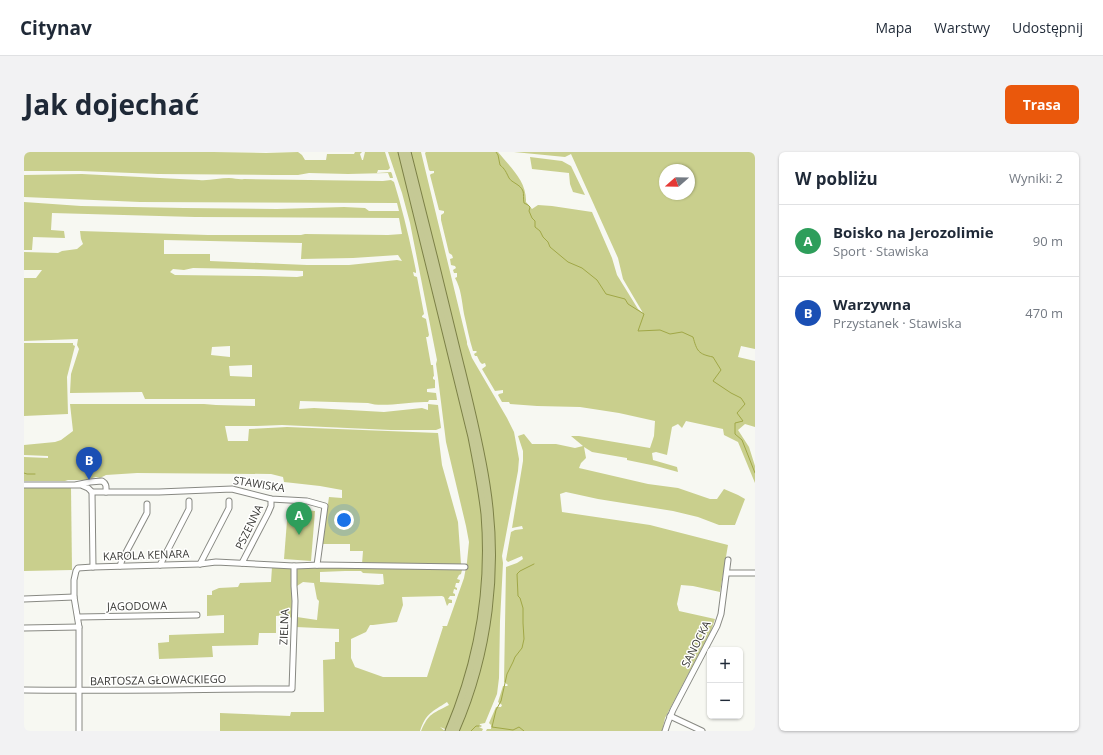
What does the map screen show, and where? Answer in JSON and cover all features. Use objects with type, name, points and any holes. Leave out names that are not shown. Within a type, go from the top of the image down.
[{"type":"main road","points":[[402,152],[472,437],[480,481],[485,523],[486,578],[481,622],[475,655],[469,676],[461,702],[449,731]]},
{"type":"main road","points":[[408,152],[478,439],[486,485],[490,521],[491,570],[485,628],[474,677],[455,731]]},
{"type":"street","name":"STAWISKA","points":[[75,485],[102,481],[105,483],[106,492]]},
{"type":"street","name":"STAWISKA","points":[[24,484],[81,485],[88,488],[92,492],[159,492],[232,489],[272,499],[307,501],[325,506],[316,566]]},
{"type":"street","points":[[92,492],[93,567]]},
{"type":"street","name":"PSZENNA","points":[[242,563],[268,514],[272,499]]},
{"type":"street","points":[[200,564],[229,508],[229,501]]},
{"type":"street","points":[[160,565],[189,509],[189,502]]},
{"type":"street","points":[[120,566],[147,513],[147,504]]},
{"type":"street","name":"SANOCKA","points":[[665,731],[670,716],[717,626],[721,614],[728,560]]},
{"type":"street","name":"KAROLA KENARA","points":[[79,731],[79,627],[74,597],[74,580],[78,568],[200,564],[216,562],[294,566],[465,567]]},
{"type":"street","name":"ZIELNA","points":[[292,689],[295,601],[294,566]]},
{"type":"street","points":[[727,573],[755,573]]},
{"type":"street","points":[[24,599],[74,597]]},
{"type":"street","name":"JAGODOWA","points":[[78,617],[197,615]]},
{"type":"street","points":[[24,628],[79,627]]},
{"type":"street","name":"BARTOSZA GŁOWACKIEGO","points":[[24,690],[292,689]]},
{"type":"street","points":[[670,716],[702,731]]},
{"type":"green space","points":[[24,152],[298,152],[305,160],[326,160],[327,154],[354,154],[355,152],[362,152],[360,154],[363,160],[365,152],[385,152],[390,168],[388,170],[378,170],[377,173],[391,172],[393,178],[390,178],[388,173],[348,174],[309,173],[298,175],[274,175],[24,171]]},
{"type":"green space","points":[[388,152],[399,152],[465,418],[479,489],[483,522],[484,557],[482,597],[476,635],[460,696],[447,727],[445,729],[440,727],[445,731],[421,731],[429,717],[449,705],[447,702],[427,717],[420,731],[220,731],[220,713],[290,716],[291,712],[324,712],[323,660],[335,659],[335,642],[339,642],[339,629],[296,627],[297,617],[317,620],[319,601],[317,599],[314,583],[303,582],[297,586],[296,572],[298,568],[345,567],[462,570],[457,579],[460,580],[459,583],[456,583],[455,587],[457,590],[454,589],[453,593],[455,596],[450,596],[448,599],[452,600],[452,603],[449,603],[447,606],[444,597],[442,596],[402,597],[403,605],[397,622],[370,625],[366,632],[351,639],[351,658],[355,667],[383,677],[427,677],[443,627],[442,626],[447,626],[464,578],[469,542],[446,442],[436,364],[437,360],[410,223],[402,193]],"holes":[[[361,571],[363,573],[383,574],[384,584],[320,582],[320,572]]]},
{"type":"green space","points":[[410,152],[421,152],[467,344],[472,358],[514,432],[519,459],[502,556],[499,678],[497,694],[485,723],[480,724],[479,727],[483,729],[482,731],[458,731],[494,538]]},
{"type":"green space","points":[[426,152],[498,152],[521,181],[526,194],[526,202],[532,209],[538,205],[592,212],[612,258],[617,275],[638,309],[643,313],[623,279],[618,258],[571,154],[565,157],[514,152],[755,152],[755,349],[741,346],[738,357],[755,361],[755,427],[745,424],[738,430],[749,447],[755,466],[755,483],[738,442],[724,435],[723,429],[686,421],[682,428],[678,424],[672,427],[667,455],[656,452],[652,453],[653,460],[677,467],[678,472],[627,460],[627,458],[592,452],[584,447],[586,458],[581,463],[579,468],[648,484],[678,488],[710,499],[717,499],[724,489],[745,499],[735,525],[719,525],[698,517],[673,511],[598,499],[566,492],[560,494],[562,512],[650,525],[728,545],[720,592],[681,585],[677,604],[679,611],[715,619],[711,631],[665,718],[662,731],[486,731],[487,729],[491,729],[491,725],[489,723],[496,707],[501,707],[502,705],[498,702],[503,686],[508,685],[504,682],[506,567],[523,559],[522,556],[508,562],[506,560],[511,532],[523,529],[522,526],[512,528],[523,461],[523,451],[518,436],[524,434],[532,444],[556,444],[575,448],[583,446],[571,436],[579,436],[650,448],[654,436],[655,421],[619,413],[580,407],[537,406],[502,402],[498,395],[503,393],[503,390],[495,391],[482,369],[486,366],[485,363],[482,364],[480,362],[474,354],[477,352],[473,351],[460,291],[455,278],[457,277],[457,273],[454,273],[453,270],[456,268],[455,266],[451,265],[450,259],[453,258],[449,253],[441,220],[441,215],[444,211],[439,210],[430,175],[434,173],[434,171],[429,170]]},
{"type":"green space","points":[[530,157],[562,161],[571,166],[585,195],[573,192],[570,184],[569,173],[532,169]]},
{"type":"green space","points":[[82,174],[203,180],[229,178],[391,180],[394,182],[414,260],[416,273],[413,272],[414,276],[417,277],[424,314],[422,317],[426,319],[429,335],[426,337],[431,365],[433,365],[433,379],[435,380],[435,388],[427,389],[427,392],[436,393],[437,400],[389,405],[300,401],[299,409],[314,408],[384,412],[422,408],[428,410],[428,404],[438,405],[441,428],[436,430],[391,430],[282,425],[225,426],[228,441],[248,441],[249,429],[287,427],[438,433],[442,465],[458,522],[461,564],[362,564],[363,551],[350,551],[350,544],[322,544],[329,497],[342,498],[342,490],[284,482],[283,477],[271,474],[137,473],[106,475],[100,478],[96,477],[85,480],[24,481],[24,457],[48,458],[48,456],[24,455],[24,445],[55,442],[61,440],[73,431],[70,404],[204,404],[255,406],[255,399],[145,399],[142,392],[70,393],[71,374],[79,349],[77,345],[78,339],[24,341],[24,278],[36,278],[42,270],[24,270],[24,252],[58,253],[77,249],[83,244],[80,231],[208,235],[402,234],[399,218],[195,217],[52,213],[51,230],[64,231],[65,238],[33,237],[32,250],[24,250],[24,202],[81,206],[184,208],[277,209],[344,207],[365,208],[369,211],[399,211],[397,203],[140,202],[24,197],[24,175]],"holes":[[[164,240],[302,243],[301,259],[398,255],[402,261],[397,260],[349,265],[307,265],[210,261],[210,254],[164,254]],[[193,268],[303,271],[303,276],[175,275],[170,272],[173,269],[184,270]],[[230,346],[230,357],[211,355],[212,347]],[[252,365],[252,377],[230,376],[229,366]]]},
{"type":"green space","points":[[24,343],[73,343],[75,346],[67,377],[68,414],[24,416]]},
{"type":"green space","points":[[24,488],[71,488],[72,570],[24,571]]},
{"type":"green space","points":[[288,508],[315,511],[311,561],[284,559]]},
{"type":"green space","points":[[272,567],[290,568],[292,570],[291,618],[288,615],[276,616],[276,633],[259,633],[258,645],[212,646],[213,657],[159,659],[158,643],[169,642],[169,635],[224,633],[224,615],[207,616],[207,595],[212,595],[212,591],[219,588],[238,587],[240,583],[271,582]]},
{"type":"waterway","points":[[496,152],[500,165],[509,178],[522,189],[524,203],[530,207],[529,211],[535,221],[535,227],[540,231],[550,247],[568,262],[582,268],[597,280],[606,294],[625,299],[628,304],[644,314],[638,331],[660,330],[670,334],[682,332],[693,337],[697,349],[701,353],[713,357],[721,370],[713,381],[741,398],[745,404],[737,413],[743,421],[735,423],[735,434],[742,440],[755,473]]},
{"type":"waterway","points":[[24,473],[35,474]]},
{"type":"waterway","points":[[524,731],[519,727],[513,730],[492,727],[496,710],[501,701],[507,674],[515,657],[522,648],[524,639],[523,608],[518,596],[517,574],[534,564]]},
{"type":"waterway","points":[[471,731],[476,726],[481,726]]},
{"type":"place","name":"Warzywna","points":[[89,480]]},
{"type":"place","name":"Boisko na Jerozolimie","points":[[299,535]]}]
